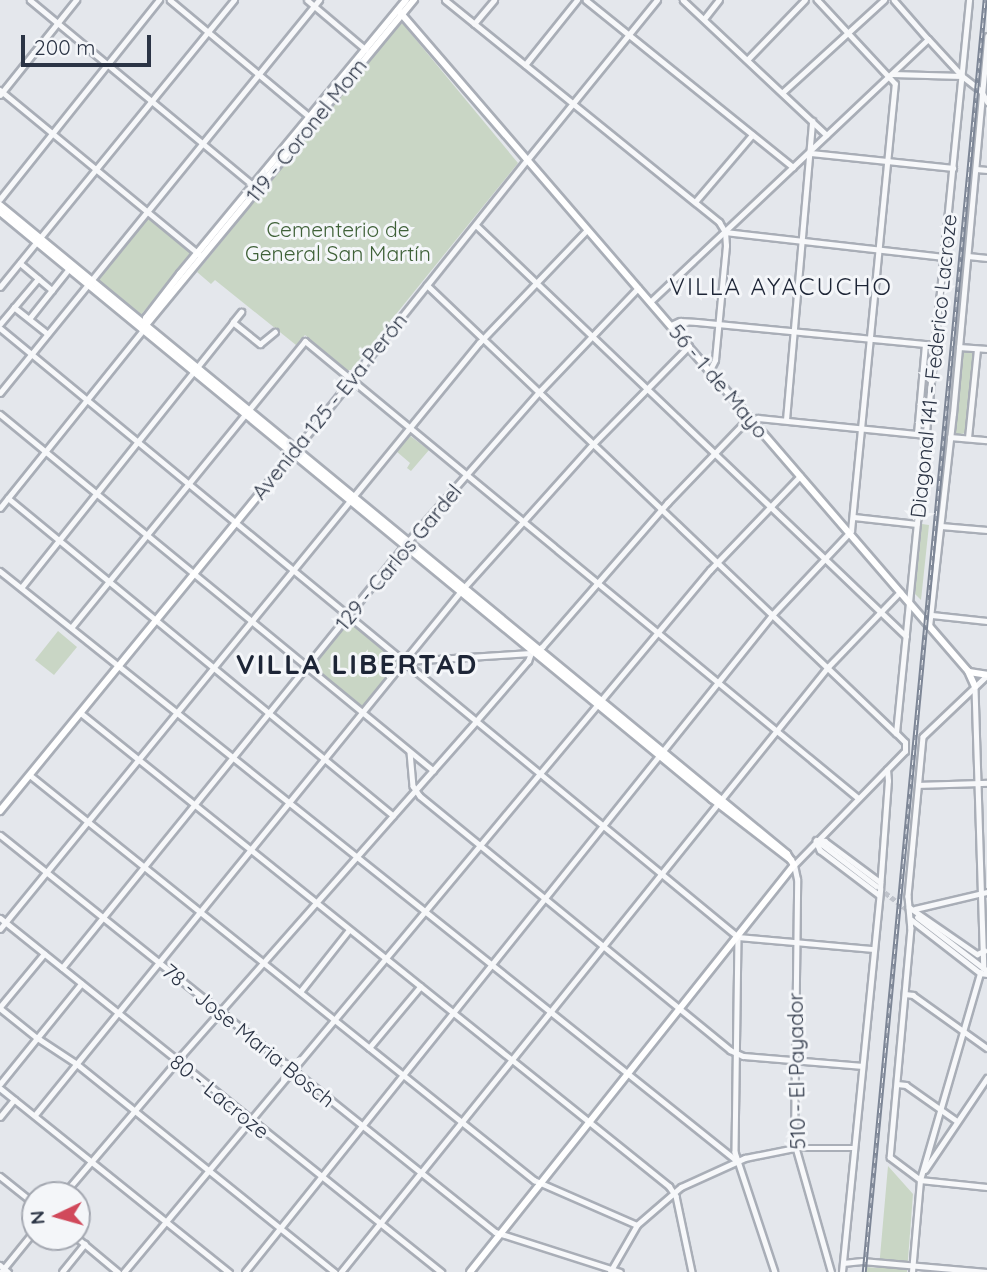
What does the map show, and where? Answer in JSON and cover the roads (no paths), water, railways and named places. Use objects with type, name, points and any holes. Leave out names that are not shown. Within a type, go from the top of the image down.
[{"type":"main road","name":"119 - Coronel Mom","points":[[400,12],[406,0]]},
{"type":"main road","name":"119 - Coronel Mom","points":[[144,328],[150,312],[200,255],[367,50],[414,0]]},
{"type":"main road","name":"56 - 1 de Mayo","points":[[400,12],[968,671],[975,688]]},
{"type":"main road","points":[[0,205],[68,270],[89,283]]},
{"type":"main road","points":[[0,212],[351,497],[463,589],[534,652],[792,862],[738,937],[470,1272]]},
{"type":"main road","name":"Avenida 125 - Eva Perón","points":[[0,811],[294,451]]},
{"type":"main road","points":[[968,671],[974,675],[987,676]]},
{"type":"street","points":[[30,0],[255,187]]},
{"type":"street","points":[[76,0],[1,92],[200,255]]},
{"type":"street","points":[[0,199],[159,0]]},
{"type":"street","points":[[170,0],[312,118]]},
{"type":"street","points":[[0,287],[234,0]]},
{"type":"street","points":[[307,0],[367,50]]},
{"type":"street","points":[[0,393],[319,0]]},
{"type":"street","points":[[444,0],[723,226],[726,246],[714,365],[710,370]]},
{"type":"street","points":[[474,24],[494,0]]},
{"type":"street","points":[[525,65],[578,0]]},
{"type":"street","points":[[586,0],[793,167]]},
{"type":"street","name":"Avenida 125 - Eva Perón","points":[[294,451],[657,0]]},
{"type":"street","points":[[683,0],[827,135]]},
{"type":"street","points":[[704,19],[719,0]]},
{"type":"street","points":[[747,60],[805,0]]},
{"type":"street","points":[[245,1272],[773,614],[850,534],[855,517],[895,87],[890,75],[817,0]]},
{"type":"street","points":[[782,93],[884,0]]},
{"type":"street","points":[[894,0],[962,76],[981,91],[987,102]]},
{"type":"street","name":"Diagonal 141 - Federico Lacroze","points":[[896,733],[969,0]]},
{"type":"street","points":[[929,627],[968,256],[987,37]]},
{"type":"street","points":[[651,301],[929,38]]},
{"type":"street","points":[[890,75],[962,76]]},
{"type":"street","points":[[981,91],[987,83]]},
{"type":"street","points":[[786,421],[812,121]]},
{"type":"street","points":[[695,202],[752,135]]},
{"type":"street","points":[[811,151],[953,168]]},
{"type":"street","points":[[976,169],[987,170]]},
{"type":"street","points":[[475,225],[906,637]]},
{"type":"street","points":[[0,929],[3,920],[47,872],[483,338],[587,230]]},
{"type":"street","points":[[725,232],[944,257]]},
{"type":"street","points":[[968,256],[987,258]]},
{"type":"street","points":[[20,263],[52,290]]},
{"type":"street","points":[[29,319],[68,270]]},
{"type":"street","points":[[38,279],[0,326],[31,355],[738,937],[873,949]]},
{"type":"street","points":[[427,285],[905,742],[905,751],[792,862]]},
{"type":"street","name":"129 - Carlos Gardel","points":[[62,968],[407,543],[540,391],[639,287]]},
{"type":"street","points":[[14,307],[48,334]]},
{"type":"street","points":[[21,588],[241,312]]},
{"type":"street","points":[[671,325],[680,321],[934,345]]},
{"type":"street","points":[[233,322],[260,344],[275,331]]},
{"type":"street","name":"119 - Coronel Mom","points":[[0,508],[144,328]]},
{"type":"street","points":[[71,628],[305,341],[857,797]]},
{"type":"street","name":"Diagonal 141 - Federico Lacroze","points":[[917,434],[925,345]]},
{"type":"street","points":[[35,1115],[463,589],[593,444],[689,346]]},
{"type":"street","points":[[959,347],[987,349]]},
{"type":"street","points":[[968,439],[977,349]]},
{"type":"street","points":[[0,414],[433,770]]},
{"type":"street","points":[[75,1181],[534,652],[662,509],[751,419],[926,435]]},
{"type":"street","points":[[950,437],[987,440]]},
{"type":"street","points":[[124,1272],[658,632],[718,562],[800,476]]},
{"type":"street","points":[[8,498],[393,815]]},
{"type":"street","points":[[855,517],[918,524]]},
{"type":"street","points":[[941,526],[987,530]]},
{"type":"street","points":[[0,571],[736,1160]]},
{"type":"street","points":[[341,1272],[828,667],[900,592]]},
{"type":"street","points":[[932,615],[987,621]]},
{"type":"street","points":[[405,661],[534,652]]},
{"type":"street","points":[[985,972],[914,919],[908,906],[923,737],[987,676]]},
{"type":"street","points":[[912,1272],[920,1180],[985,972],[985,892],[975,688]]},
{"type":"street","points":[[80,713],[674,1191],[692,1272]]},
{"type":"street","points":[[410,752],[415,790],[737,1054],[861,1066]]},
{"type":"street","points":[[842,1272],[879,895],[887,770]]},
{"type":"street","points":[[30,775],[540,1184],[637,1225]]},
{"type":"street","points":[[918,785],[987,783]]},
{"type":"street","name":"78 - Jose Maria Bosch","points":[[0,835],[499,1234]]},
{"type":"street","points":[[816,840],[825,841],[878,884]]},
{"type":"street","points":[[816,840],[878,884]]},
{"type":"street","points":[[816,840],[820,849],[879,895]]},
{"type":"street","name":"510 - El Payador","points":[[792,862],[795,941],[794,1147],[831,1272]]},
{"type":"street","points":[[915,909],[985,892]]},
{"type":"street","points":[[908,906],[977,954],[984,951]]},
{"type":"street","points":[[914,919],[951,943],[985,972]]},
{"type":"street","points":[[914,919],[891,1159],[920,1180],[987,1187]]},
{"type":"street","name":"80 - Lacroze","points":[[3,920],[441,1272]]},
{"type":"street","points":[[300,992],[349,930]]},
{"type":"street","points":[[738,937],[736,1160],[775,1272]]},
{"type":"street","points":[[44,954],[0,1007],[36,1037],[77,1064],[335,1272]]},
{"type":"street","points":[[81,984],[36,1037],[0,1086],[229,1272]]},
{"type":"street","points":[[369,1048],[420,987]]},
{"type":"street","points":[[905,994],[912,995],[987,1048]]},
{"type":"street","points":[[920,1180],[987,1078]]},
{"type":"street","points":[[897,1084],[906,1085],[957,1121]]},
{"type":"street","points":[[0,1117],[14,1100]]},
{"type":"street","points":[[610,1271],[637,1225],[674,1191],[736,1160],[794,1147],[853,1148]]},
{"type":"street","points":[[0,1176],[21,1193]]},
{"type":"street","points":[[499,1234],[620,1272]]},
{"type":"street","points":[[3,1270],[21,1248]]},
{"type":"street","points":[[91,1249],[118,1272]]},
{"type":"street","points":[[62,1272],[79,1251]]},
{"type":"street","points":[[843,1264],[862,1261],[987,1272]]},
{"type":"tunnel","points":[[879,888],[917,917]]},
{"type":"railway","points":[[864,1272],[985,0]]},
{"type":"district","name":"VILLA AYACUCHO","points":[[781,287]]},
{"type":"district","name":"VILLA LIBERTAD","points":[[357,664]]},
{"type":"park label","name":"Cementerio de General San Martín","points":[[338,241]]}]
